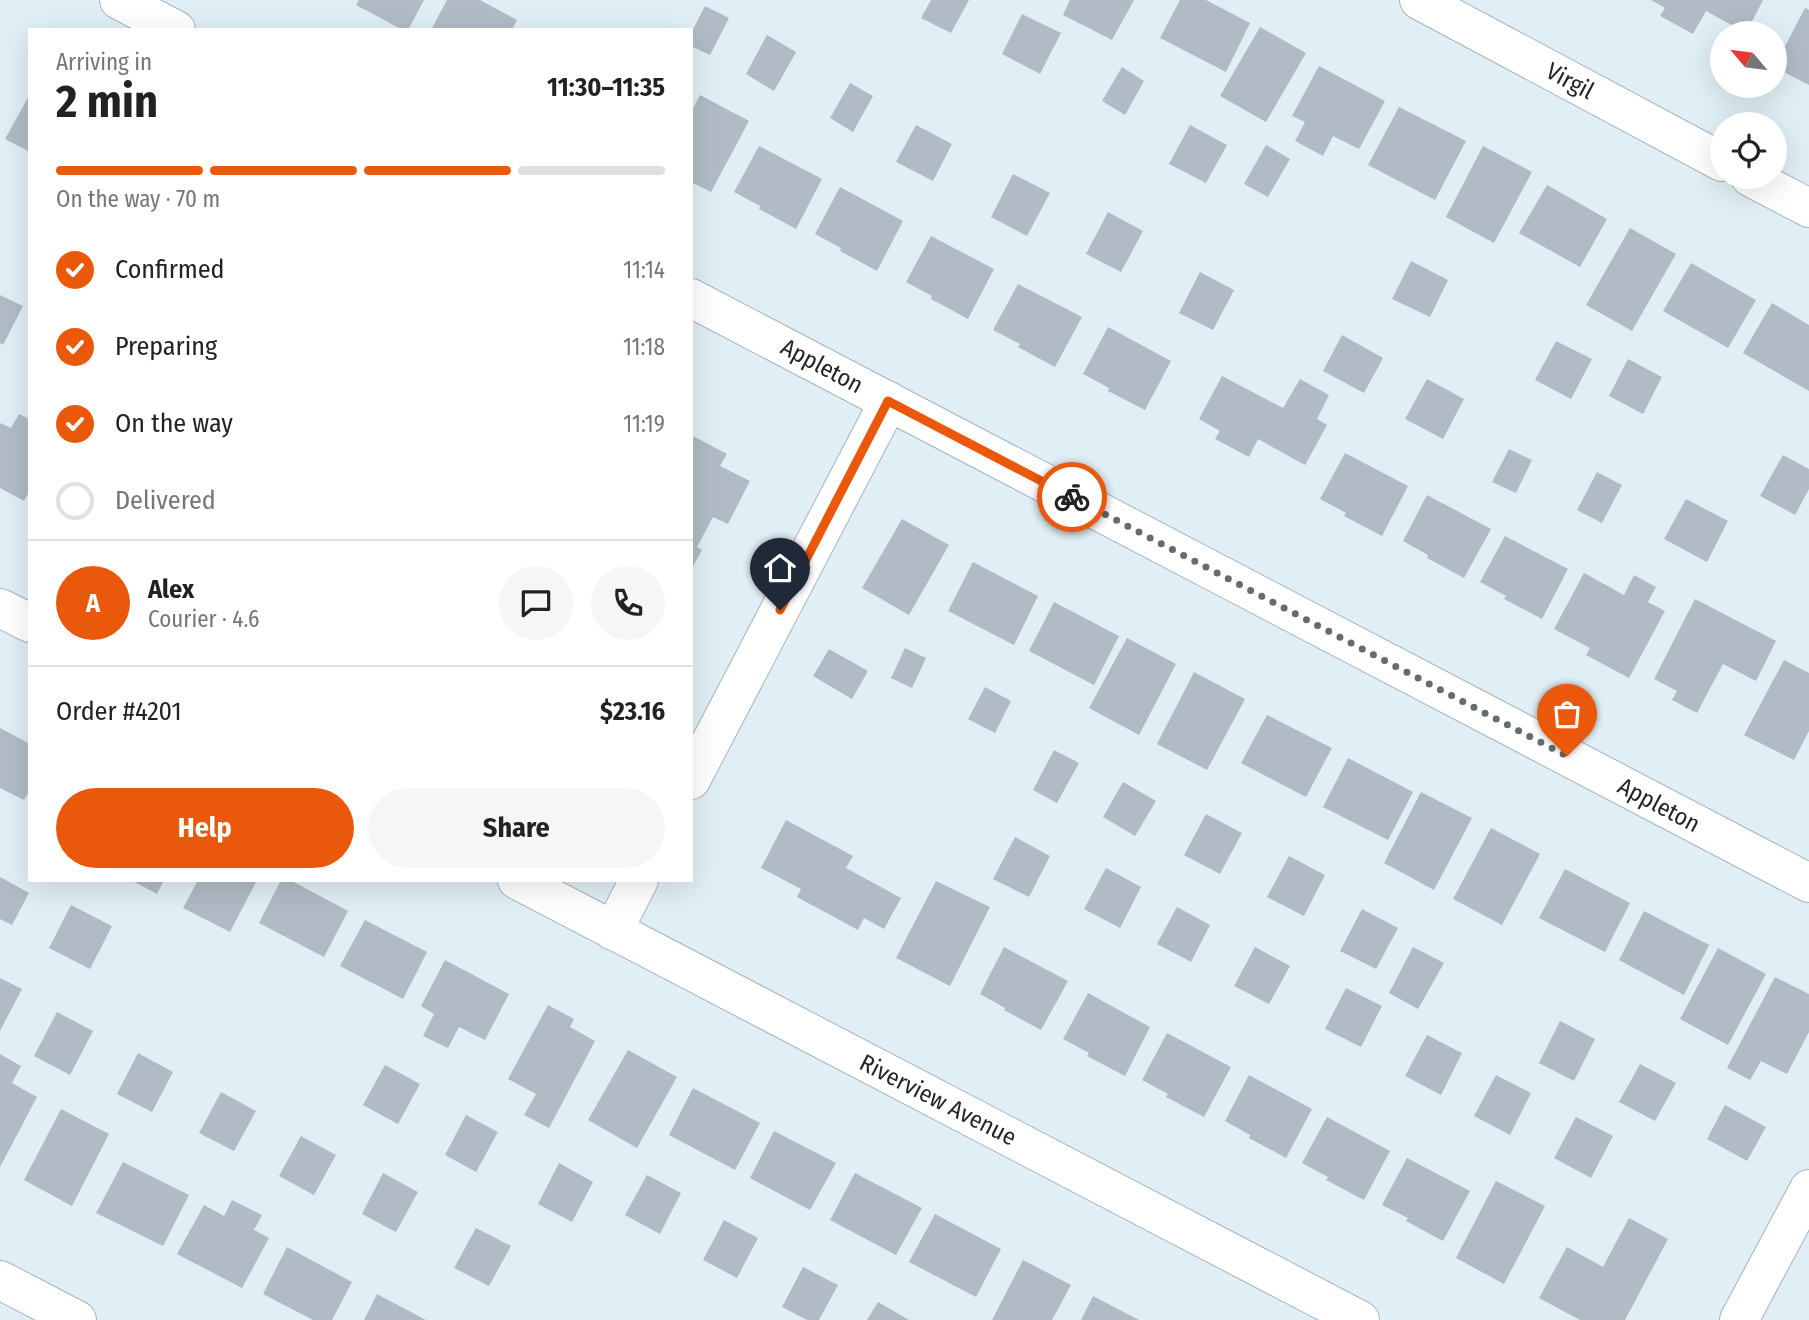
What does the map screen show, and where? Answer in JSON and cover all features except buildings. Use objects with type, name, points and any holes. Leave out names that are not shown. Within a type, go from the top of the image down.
[{"type":"street","points":[[119,0],[172,28]]},
{"type":"street","name":"Virgil","points":[[1419,0],[1710,156]]},
{"type":"street","points":[[1773,189],[1809,208]]},
{"type":"street","name":"Appleton","points":[[693,299],[1809,883]]},
{"type":"street","points":[[693,776],[888,401]]},
{"type":"street","points":[[0,608],[28,622]]},
{"type":"street","name":"Riverview Avenue","points":[[521,882],[1360,1320]]},
{"type":"street","points":[[613,931],[638,882]]},
{"type":"street","points":[[1739,1320],[1809,1189]]},
{"type":"street","points":[[0,1280],[76,1320]]},
{"type":"way so far","points":[[1072,497],[1567,756]]},
{"type":"route","points":[[780,610],[888,401],[1072,497]]}]
